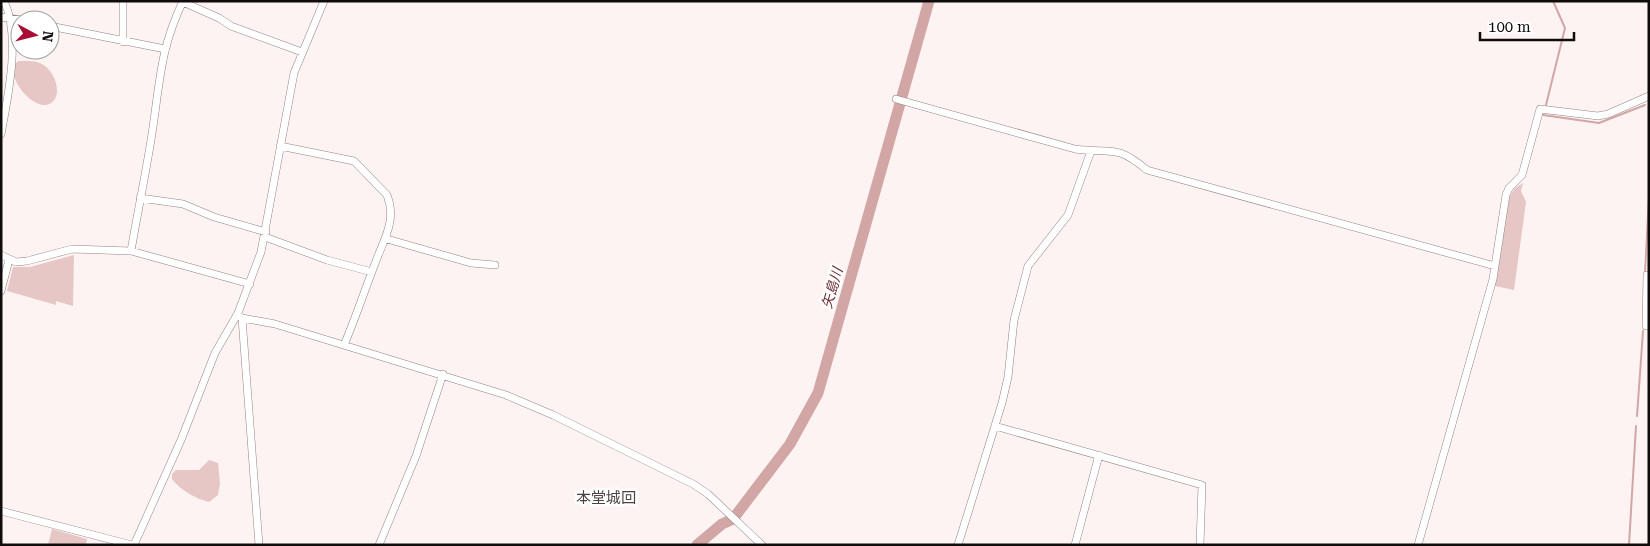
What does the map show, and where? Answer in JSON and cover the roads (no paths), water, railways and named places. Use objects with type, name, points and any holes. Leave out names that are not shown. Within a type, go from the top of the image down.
[{"type":"street","points":[[1,17],[10,17],[4,1]]},
{"type":"street","points":[[123,1],[123,42]]},
{"type":"street","points":[[1,511],[133,545],[181,440],[215,353],[240,316],[266,234],[294,72],[324,1]]},
{"type":"street","points":[[132,251],[153,128],[159,70],[173,23],[183,2],[219,18],[231,26],[302,52]]},
{"type":"street","points":[[60,28],[165,49]]},
{"type":"street","points":[[1,134],[10,89],[10,60]]},
{"type":"street","points":[[1418,545],[1493,279],[1506,195],[1509,188],[1522,175],[1540,109],[1598,116],[1608,114],[1649,96]]},
{"type":"street","points":[[896,99],[1064,147],[1091,151],[1113,150],[1124,153],[1147,170],[1495,266]]},
{"type":"street","points":[[280,146],[354,161],[387,195],[391,211],[387,239],[344,345]]},
{"type":"street","points":[[958,545],[1008,377],[1014,320],[1028,266],[1068,215],[1091,151]]},
{"type":"street","points":[[140,198],[183,204],[214,217],[266,234],[327,260],[372,272]]},
{"type":"street","points":[[387,239],[471,263],[495,265]]},
{"type":"street","points":[[1,256],[9,260],[26,261],[72,249],[132,251],[250,284]]},
{"type":"street","points":[[1,291],[9,260]]},
{"type":"street","points":[[1637,326],[1647,326],[1647,275]]},
{"type":"street","points":[[240,316],[275,324],[443,374],[506,395],[553,415],[693,484],[708,494],[762,545]]},
{"type":"street","points":[[240,316],[259,545]]},
{"type":"street","points":[[379,545],[416,456],[443,374]]},
{"type":"street","points":[[994,426],[1202,485],[1200,545]]},
{"type":"street","points":[[1075,545],[1099,456]]},
{"type":"waterway","name":"矢島川","points":[[697,545],[722,524],[733,519],[790,444],[818,393],[929,1]]},
{"type":"waterway","points":[[1546,105],[1565,28],[1553,1]]},
{"type":"waterway","points":[[1543,115],[1599,123],[1645,105]]},
{"type":"waterway","points":[[1645,273],[1649,196]]},
{"type":"waterway","points":[[1637,416],[1643,331]]},
{"type":"waterway","points":[[1629,545],[1636,426]]},
{"type":"district","name":"本堂城回","points":[[606,498]]}]
